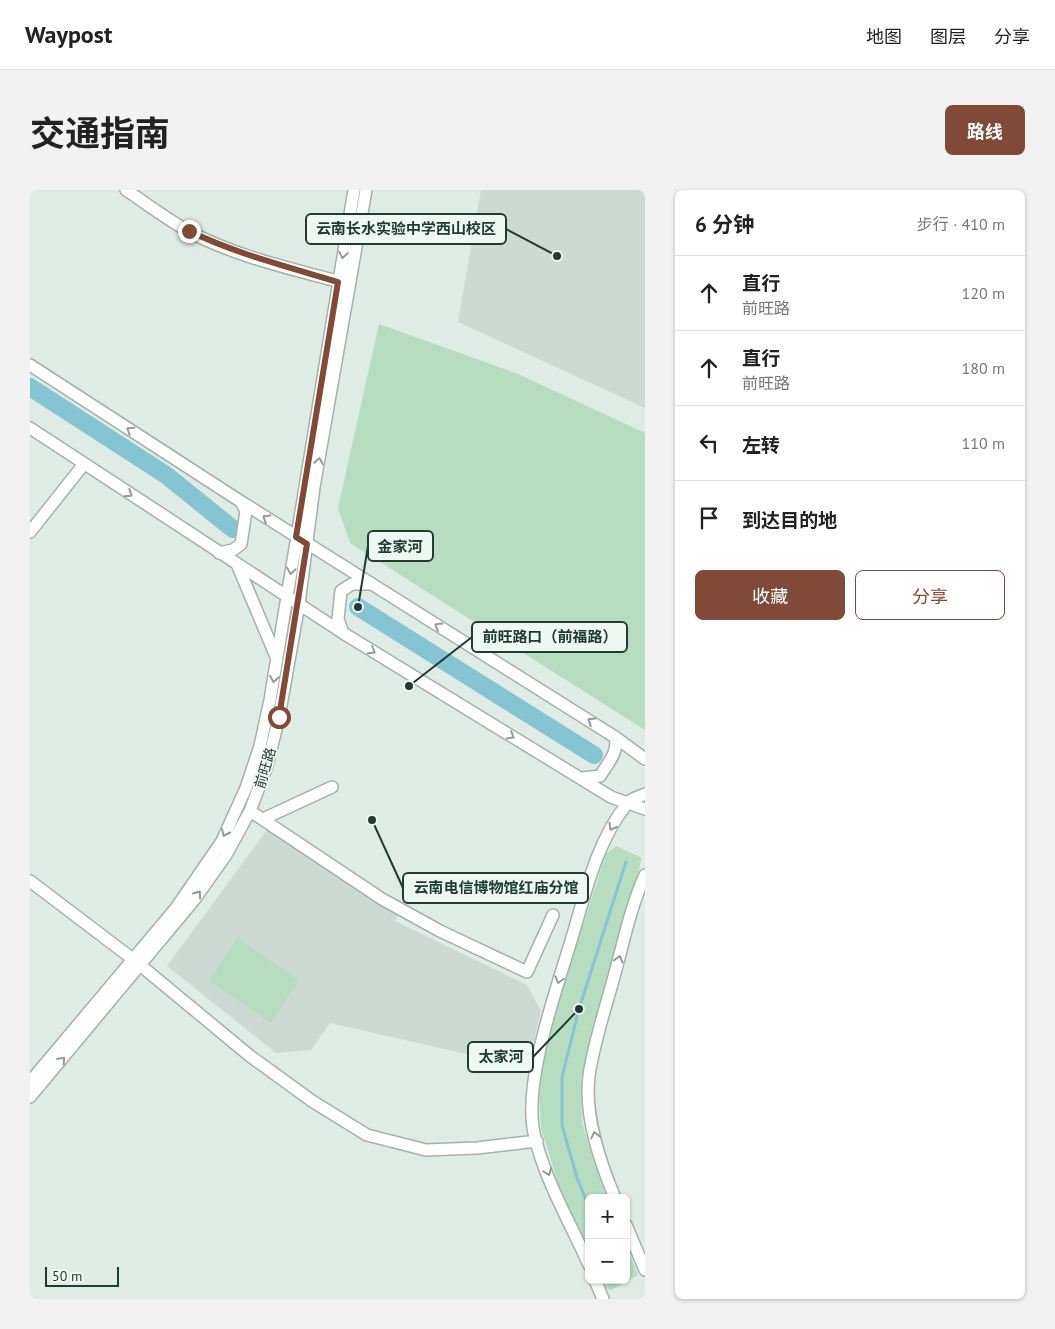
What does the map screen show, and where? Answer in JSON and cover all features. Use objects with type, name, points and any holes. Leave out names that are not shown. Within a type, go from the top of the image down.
[{"type":"street","points":[[126,190],[189,231],[209,241],[268,262],[350,285]]},
{"type":"street","name":"前旺路","points":[[30,1097],[137,963],[176,908],[222,841],[246,788],[260,746],[277,658],[354,190]]},
{"type":"street","name":"前旺路","points":[[30,1082],[205,885],[226,855],[250,811],[267,766],[279,717],[299,604],[314,487],[366,190]]},
{"type":"street","points":[[30,366],[307,544],[615,737],[645,759]]},
{"type":"street","points":[[30,428],[342,633],[611,797],[645,809]]},
{"type":"street","points":[[30,532],[84,464]]},
{"type":"street","points":[[219,553],[233,550],[241,544],[246,512],[240,501]]},
{"type":"street","points":[[237,564],[277,658]]},
{"type":"street","points":[[342,633],[338,619],[341,591],[352,584],[371,584]]},
{"type":"street","points":[[580,778],[600,776],[616,751],[618,745],[615,737]]},
{"type":"street","points":[[263,819],[332,787]]},
{"type":"street","points":[[585,1256],[547,1173],[534,1131],[533,1095],[538,1056],[594,869],[609,832],[627,803],[645,794]]},
{"type":"street","points":[[250,811],[382,899],[440,931],[527,972],[553,914]]},
{"type":"street","points":[[614,1194],[595,1138],[590,1109],[589,1077],[597,1037],[632,908],[645,875]]},
{"type":"street","points":[[30,881],[137,963],[250,1056],[312,1101],[367,1135],[426,1150],[477,1148],[537,1140]]},
{"type":"street","points":[[630,1234],[645,1270]]},
{"type":"street","points":[[597,1284],[603,1299]]},
{"type":"shaded area","points":[[481,190],[645,190],[645,408],[458,322]]},
{"type":"shaded area","points":[[269,827],[398,916],[395,921],[527,985],[541,1011],[527,1068],[330,1023],[311,1050],[276,1053],[167,966]]},
{"type":"green space","points":[[379,324],[518,374],[645,433],[645,730],[350,543],[338,508]]},
{"type":"green space","points":[[616,846],[642,858],[581,1079],[582,1122],[606,1194],[585,1194],[585,1244],[558,1183],[541,1128],[539,1098],[542,1067],[558,1003],[606,854]]},
{"type":"green space","points":[[237,938],[299,980],[271,1023],[209,981]]},
{"type":"green space","points":[[630,1255],[638,1275],[630,1279]]},
{"type":"green space","points":[[603,1284],[622,1284],[611,1290],[604,1287]]},
{"type":"waterway","points":[[30,387],[166,475],[233,529]]},
{"type":"waterway","points":[[358,607],[594,755]]},
{"type":"waterway","points":[[585,1197],[577,1178],[562,1125],[562,1077],[579,1009],[626,862]]},
{"type":"place","name":"云南长水实验中学西山校区","points":[[557,256]]},
{"type":"place","name":"金家河","points":[[358,607]]},
{"type":"place","name":"前旺路口（前福路）","points":[[409,686]]},
{"type":"place","name":"云南电信博物馆红庙分馆","points":[[372,820]]},
{"type":"place","name":"太家河","points":[[579,1009]]},
{"type":"route","points":[[189,231],[209,241],[268,262],[338,282],[296,537],[307,544],[299,604],[279,717]]}]
